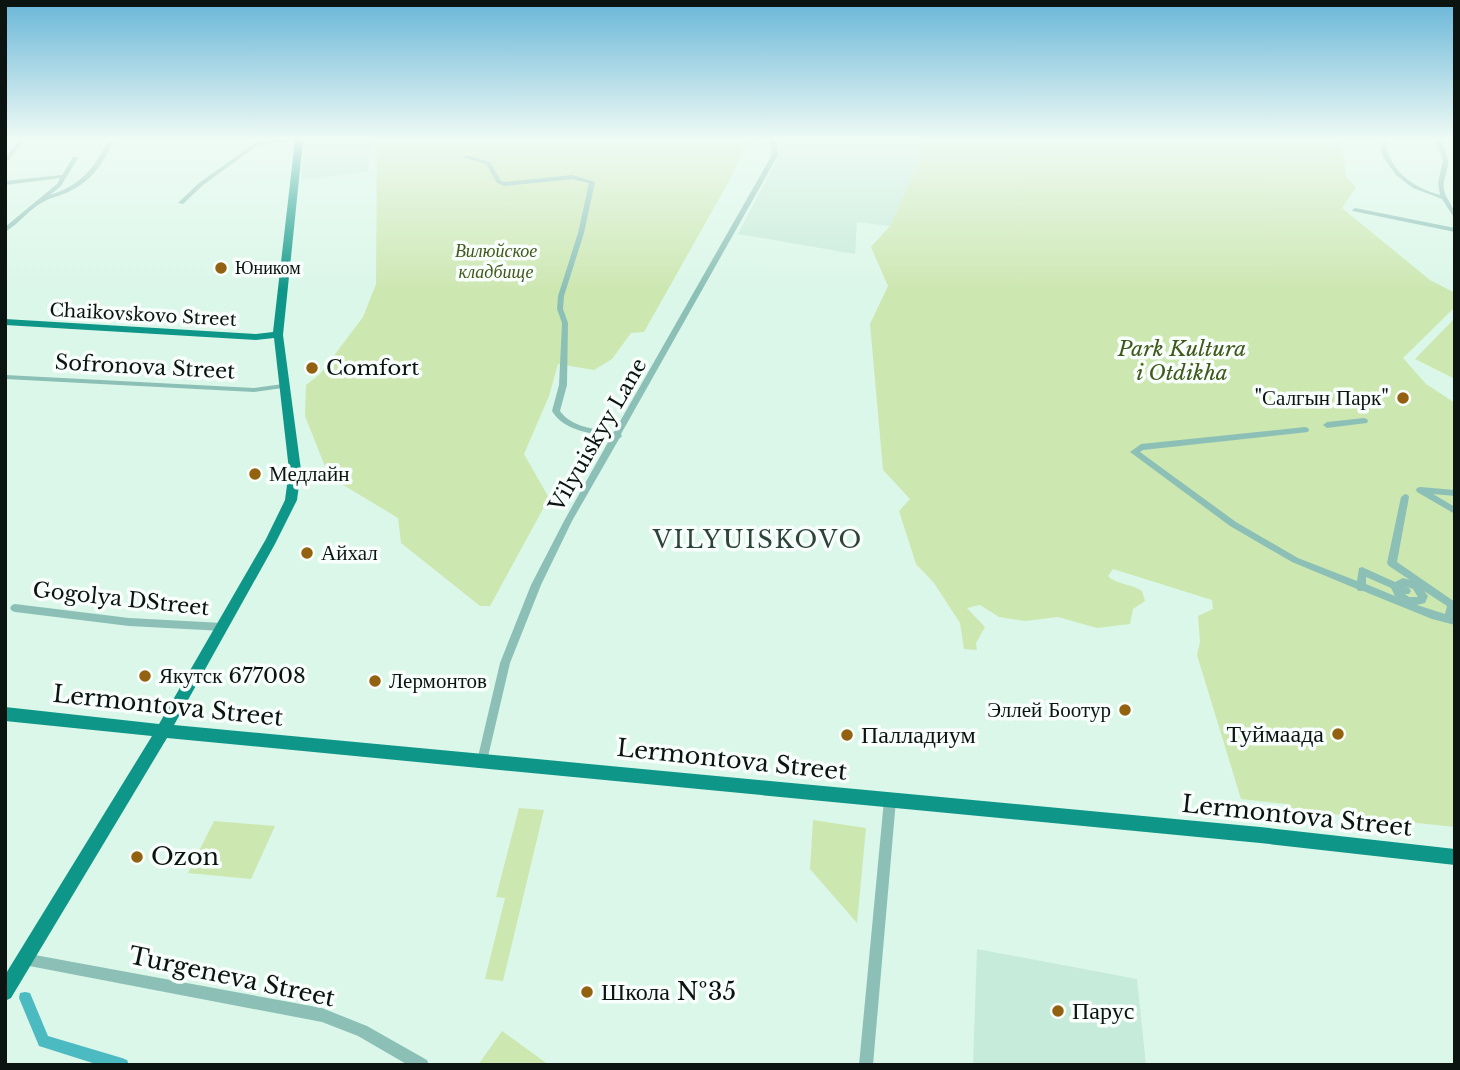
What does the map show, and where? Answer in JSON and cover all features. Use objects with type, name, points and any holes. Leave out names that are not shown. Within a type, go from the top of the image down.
[{"type":"main road","points":[[5,992],[163,731],[223,627],[290,500],[295,470],[278,335],[294,190]]},
{"type":"main road","name":"Chaikovskovo Street","points":[[5,322],[256,337],[278,335]]},
{"type":"main road","name":"Lermontova Street","points":[[5,714],[1455,856]]},
{"type":"street","points":[[5,230],[53,190]]},
{"type":"street","points":[[42,199],[72,190]]},
{"type":"street","points":[[181,203],[195,190]]},
{"type":"street","points":[[590,190],[582,233],[561,296],[560,309],[565,323],[563,385],[556,411],[562,420],[570,424],[618,436]]},
{"type":"street","name":"Vilyuiskyy Lane","points":[[482,761],[505,663],[536,585],[568,522],[756,190]]},
{"type":"street","points":[[1419,190],[1444,198]]},
{"type":"street","points":[[1441,190],[1455,215]]},
{"type":"street","points":[[1355,210],[1455,230]]},
{"type":"street","name":"Sofronova Street","points":[[5,377],[254,390],[283,386]]},
{"type":"street","points":[[1327,425],[1364,421]]},
{"type":"street","points":[[1305,430],[1141,447],[1134,453],[1233,524],[1295,561],[1451,620],[1452,605],[1392,563],[1405,497]]},
{"type":"street","points":[[1455,493],[1420,490],[1455,511]]},
{"type":"street","points":[[1361,588],[1362,571],[1410,592],[1430,614]]},
{"type":"street","points":[[1396,584],[1396,592],[1410,592]]},
{"type":"street","name":"Gogolya DStreet","points":[[15,608],[129,622],[223,627]]},
{"type":"street","points":[[866,1065],[890,800]]},
{"type":"street","name":"Turgeneva Street","points":[[24,960],[322,1015],[374,1037],[422,1065]]},
{"type":"shaded area","points":[[761,190],[906,190],[890,226],[857,222],[855,254],[738,234]]},
{"type":"shaded area","points":[[977,949],[1137,979],[1146,1065],[973,1065]]},
{"type":"green space","name":"Вилюйское кладбище","points":[[377,190],[724,190],[644,332],[631,333],[612,359],[594,370],[558,364],[549,396],[524,454],[549,498],[490,606],[480,606],[401,543],[398,518],[340,483],[342,474],[326,469],[305,416],[306,385],[320,374],[363,317],[376,284]]},
{"type":"green space","name":"Park Kultura i Otdikha","points":[[906,190],[1354,190],[1342,208],[1430,280],[1455,293],[1455,307],[1403,358],[1426,384],[1455,403],[1455,827],[1294,810],[1286,804],[1241,799],[1197,655],[1200,642],[1198,616],[1213,609],[1212,600],[1113,569],[1108,576],[1111,579],[1142,591],[1145,601],[1133,609],[1130,624],[1097,628],[1058,617],[1025,621],[999,617],[980,605],[967,608],[985,627],[976,643],[977,650],[964,649],[960,623],[934,583],[916,564],[899,511],[910,499],[883,470],[870,324],[888,286],[871,247],[890,226]]},
{"type":"green space","points":[[1455,318],[1455,379],[1415,359]]},
{"type":"green space","points":[[519,808],[544,810],[503,981],[485,979],[505,898],[496,897]]},
{"type":"green space","points":[[813,820],[866,828],[857,923],[810,869]]},
{"type":"green space","points":[[214,821],[275,826],[251,879],[188,873]]},
{"type":"green space","points":[[502,1031],[549,1065],[478,1065]]},
{"type":"waterway","points":[[25,998],[44,1041],[122,1065]]},
{"type":"place","name":"Юником","points":[[221,268]]},
{"type":"place","name":"Comfort","points":[[312,368]]},
{"type":"place","name":"\"Салгын Парк\"","points":[[1403,398]]},
{"type":"place","name":"Медлайн","points":[[255,474]]},
{"type":"place","name":"Айхал","points":[[307,553]]},
{"type":"place","name":"Якутск 677008","points":[[145,676]]},
{"type":"place","name":"Лермонтов","points":[[375,681]]},
{"type":"place","name":"Эллей Боотур","points":[[1125,710]]},
{"type":"place","name":"Туймаада","points":[[1338,734]]},
{"type":"place","name":"Палладиум","points":[[847,735]]},
{"type":"place","name":"Ozon","points":[[137,857]]},
{"type":"place","name":"Школа №35","points":[[587,992]]},
{"type":"place","name":"Парус","points":[[1058,1011]]},
{"type":"district","name":"VILYUISKOVO","points":[[758,540]]}]
